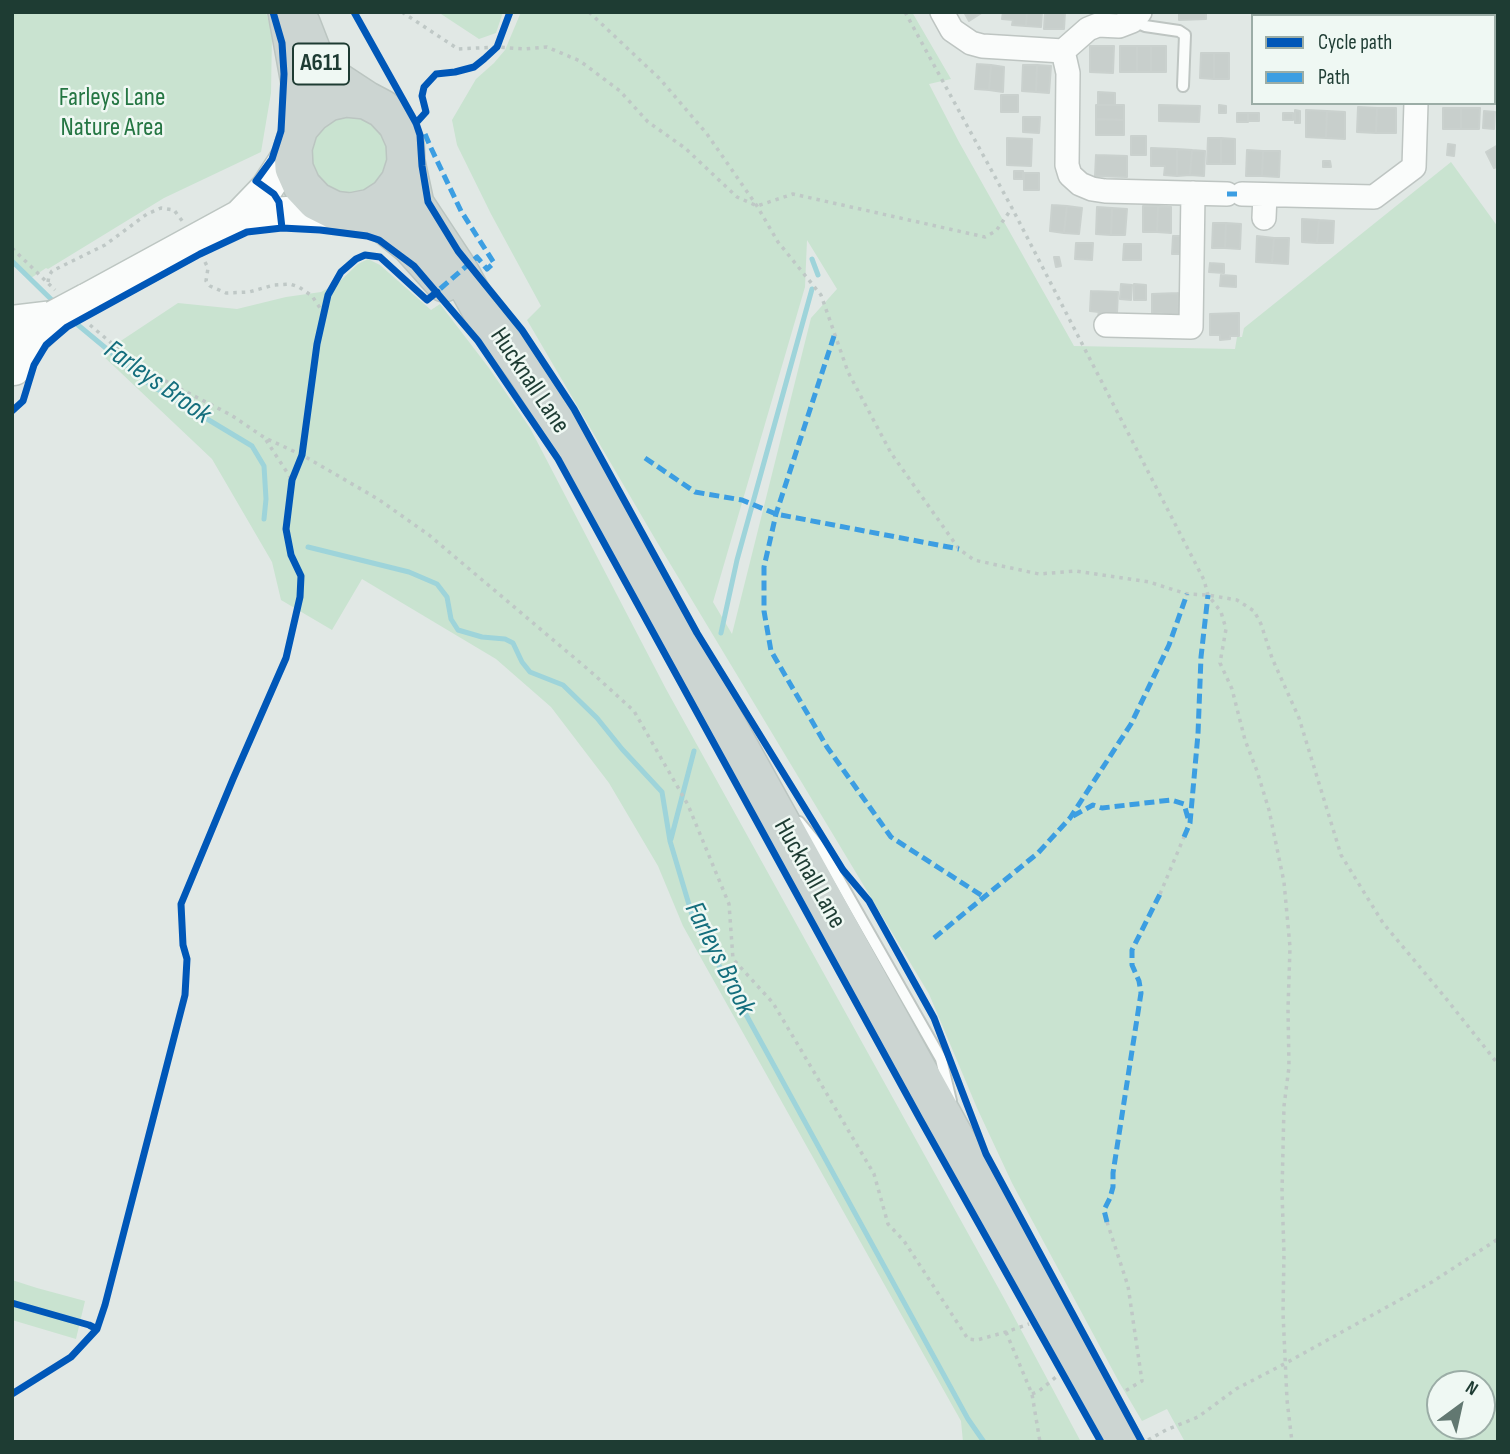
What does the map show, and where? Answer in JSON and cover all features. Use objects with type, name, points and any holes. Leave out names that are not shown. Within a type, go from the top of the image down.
[{"type":"main road","name":"Hucknall Lane","points":[[287,12],[300,83],[294,168],[302,187],[316,201],[379,220],[410,245],[445,284],[483,314]]},
{"type":"main road","name":"Hucknall Lane","points":[[296,12],[315,58],[334,79],[383,109],[397,124],[405,142],[415,204],[460,272],[483,314],[524,368],[562,426],[1123,1442]]},
{"type":"main road","name":"A611","points":[[296,138],[312,113],[328,102],[346,98],[366,100]]},
{"type":"main road","points":[[343,211],[371,208],[388,197],[400,181],[407,162]]},
{"type":"street","points":[[942,12],[952,30],[971,43],[1063,51],[1088,29],[1098,25],[1119,26],[1136,16]]},
{"type":"street","points":[[1063,51],[1068,73],[1067,165],[1070,175],[1080,184],[1105,191],[1374,197],[1414,167],[1416,105]]},
{"type":"street","points":[[13,365],[26,347],[70,307],[240,216],[267,188],[296,138]]},
{"type":"street","points":[[1106,326],[1191,327],[1193,193]]},
{"type":"street","points":[[1245,194],[1264,218]]},
{"type":"street","points":[[240,216],[343,211]]},
{"type":"street","points":[[12,321],[70,307]]},
{"type":"lane","points":[[1136,16],[1145,26],[1185,34],[1183,86]]},
{"type":"lane","points":[[742,752],[779,798]]},
{"type":"lane","points":[[796,818],[822,850],[941,1059],[966,1158]]},
{"type":"path","points":[[402,12],[458,49],[547,47],[580,61],[620,91],[648,121],[685,148],[737,197],[757,205],[793,194],[985,237],[996,231],[1012,208]]},
{"type":"path","points":[[589,12],[660,79],[693,117],[757,205],[778,242],[821,295],[848,372],[891,453],[959,549],[974,560],[1039,573],[1076,571],[1149,582],[1187,594],[1237,600],[1254,611],[1299,718],[1341,855],[1382,923],[1498,1064]]},
{"type":"path","points":[[905,12],[1012,208],[1204,580],[1208,595],[1221,612],[1226,629],[1220,663],[1232,689],[1245,740],[1269,810],[1284,882],[1290,947],[1289,1068],[1284,1106],[1282,1192],[1283,1313],[1292,1442]]},
{"type":"path","points":[[12,248],[70,307],[135,363],[378,499],[429,535],[634,711],[688,805],[729,904],[733,959],[773,1003],[808,1061],[874,1174],[888,1224],[904,1241],[968,1339],[977,1340],[1034,1322]]},
{"type":"path","points":[[265,438],[292,480]]},
{"type":"path","points":[[1160,894],[1184,837]]},
{"type":"path","points":[[1107,1222],[1128,1286],[1142,1381],[1125,1391]]},
{"type":"path","points":[[1145,1442],[1198,1417],[1236,1389],[1432,1282],[1498,1239]]},
{"type":"path","points":[[1027,1310],[1040,1332]]},
{"type":"path","points":[[1006,1332],[1032,1394],[1040,1442]]},
{"type":"path","points":[[1032,1394],[1054,1378]]},
{"type":"green space","name":"Farleys Lane Nature Area","points":[[12,12],[266,12],[272,33],[271,93],[261,152],[164,198],[31,278],[12,259]]},
{"type":"green space","points":[[438,12],[503,12],[496,33],[479,39]]},
{"type":"green space","points":[[521,12],[912,12],[951,79],[929,84],[1074,346],[1235,349],[1237,337],[1242,337],[1244,328],[1451,162],[1498,227],[1498,1442],[1185,1442],[1167,1409],[1142,1421],[1012,1183],[929,994],[527,320],[541,306],[457,145],[452,120],[476,79],[505,50]],"holes":[[[807,240],[837,289],[811,318],[732,634],[713,602],[805,287]]]},
{"type":"green space","points":[[365,113],[394,145],[384,186],[333,199],[303,156],[323,118]]},
{"type":"green space","points":[[368,259],[380,265],[431,310],[440,304],[530,428],[666,689],[1081,1442],[963,1442],[961,1421],[683,926],[658,866],[609,783],[551,707],[496,659],[362,579],[332,630],[281,600],[272,562],[212,459],[101,354],[178,303],[237,309],[321,292],[338,283],[358,264]]},
{"type":"green space","points":[[12,1280],[85,1301],[76,1339],[12,1320]]},
{"type":"building","points":[[964,12],[983,12],[969,21]]},
{"type":"building","points":[[1003,12],[1027,12],[1026,26],[1012,25],[1013,20],[1002,19]]},
{"type":"building","points":[[1027,12],[1042,12],[1041,27],[1026,26]]},
{"type":"building","points":[[1045,12],[1065,12],[1064,29],[1044,29]]},
{"type":"building","points":[[1179,12],[1206,12],[1206,19],[1179,20]]},
{"type":"building","points":[[1266,12],[1291,12],[1291,14]]},
{"type":"building","points":[[1359,12],[1380,12],[1380,14]]},
{"type":"building","points":[[1455,12],[1475,12],[1475,14]]},
{"type":"building","points":[[1090,46],[1114,46],[1113,73],[1090,72]]},
{"type":"building","points":[[1120,46],[1137,46],[1137,72],[1120,72]]},
{"type":"building","points":[[1137,46],[1151,46],[1151,72],[1137,72]]},
{"type":"building","points":[[1151,46],[1166,46],[1166,72],[1151,72]]},
{"type":"building","points":[[1201,53],[1214,53],[1214,79],[1200,78]]},
{"type":"building","points":[[1214,53],[1229,53],[1229,79],[1214,79]]},
{"type":"building","points":[[977,64],[991,65],[989,90],[975,89]]},
{"type":"building","points":[[991,65],[1004,67],[1003,92],[989,90]]},
{"type":"building","points":[[1023,65],[1037,65],[1036,92],[1022,91]]},
{"type":"building","points":[[1037,65],[1051,66],[1049,93],[1036,92]]},
{"type":"building","points":[[1098,92],[1115,93],[1115,105],[1098,105]]},
{"type":"building","points":[[1001,95],[1018,95],[1018,112],[1001,112]]},
{"type":"building","points":[[1096,105],[1124,105],[1124,120],[1096,119]]},
{"type":"building","points":[[1159,105],[1200,106],[1199,122],[1159,121]]},
{"type":"building","points":[[1219,105],[1226,106],[1226,113],[1219,113]]},
{"type":"building","points":[[1358,107],[1377,108],[1376,133],[1357,132]]},
{"type":"building","points":[[1377,108],[1396,108],[1396,133],[1376,133]]},
{"type":"building","points":[[1443,108],[1461,108],[1461,129],[1443,129]]},
{"type":"building","points":[[1461,108],[1480,108],[1479,129],[1461,129]]},
{"type":"building","points":[[1295,110],[1300,111],[1300,123],[1295,123]]},
{"type":"building","points":[[1306,110],[1327,111],[1326,138],[1306,137]]},
{"type":"building","points":[[1327,111],[1345,112],[1345,139],[1326,138]]},
{"type":"building","points":[[1484,111],[1495,112],[1494,129],[1483,128]]},
{"type":"building","points":[[1237,113],[1248,113],[1248,122],[1237,122]]},
{"type":"building","points":[[1248,113],[1259,113],[1259,121],[1248,121]]},
{"type":"building","points":[[1283,113],[1293,113],[1293,120],[1283,120]]},
{"type":"building","points":[[1023,117],[1040,117],[1039,133],[1023,132]]},
{"type":"building","points":[[1096,119],[1124,120],[1124,135],[1096,135]]},
{"type":"building","points":[[1131,136],[1146,136],[1146,155],[1131,155]]},
{"type":"building","points":[[1007,138],[1032,139],[1031,166],[1007,165]]},
{"type":"building","points":[[1208,138],[1221,138],[1221,164],[1207,164]]},
{"type":"building","points":[[1221,138],[1235,139],[1235,164],[1221,164]]},
{"type":"building","points":[[1448,144],[1455,145],[1454,156],[1447,155]]},
{"type":"building","points":[[1498,145],[1498,166],[1494,168],[1486,152]]},
{"type":"building","points":[[1151,148],[1177,149],[1177,176],[1164,175],[1165,166],[1151,166]]},
{"type":"building","points":[[1177,149],[1192,150],[1190,175],[1177,176]]},
{"type":"building","points":[[1192,150],[1205,151],[1204,176],[1190,175]]},
{"type":"building","points":[[1247,150],[1263,151],[1262,176],[1246,176]]},
{"type":"building","points":[[1263,151],[1280,151],[1279,177],[1262,176]]},
{"type":"building","points":[[1096,155],[1127,156],[1127,177],[1095,176]]},
{"type":"building","points":[[1323,161],[1330,161],[1331,167],[1323,167]]},
{"type":"building","points":[[1014,171],[1023,171],[1023,179],[1014,179]]},
{"type":"building","points":[[1024,173],[1039,173],[1039,190],[1024,190]]},
{"type":"building","points":[[1052,205],[1067,206],[1064,233],[1050,231]]},
{"type":"building","points":[[1067,206],[1082,208],[1079,234],[1064,233]]},
{"type":"building","points":[[1143,206],[1158,206],[1157,232],[1143,232]]},
{"type":"building","points":[[1158,206],[1171,207],[1171,233],[1157,232]]},
{"type":"building","points":[[1097,207],[1112,208],[1111,235],[1096,234]]},
{"type":"building","points":[[1112,208],[1127,209],[1125,235],[1111,235]]},
{"type":"building","points":[[1302,219],[1319,220],[1317,243],[1302,242]]},
{"type":"building","points":[[1319,220],[1334,221],[1333,243],[1317,243]]},
{"type":"building","points":[[1213,223],[1226,223],[1225,248],[1212,248]]},
{"type":"building","points":[[1226,223],[1241,224],[1240,249],[1225,248]]},
{"type":"building","points":[[1173,236],[1181,236],[1181,254],[1172,254]]},
{"type":"building","points":[[1257,236],[1274,238],[1272,263],[1256,262]]},
{"type":"building","points":[[1274,238],[1289,238],[1288,264],[1272,263]]},
{"type":"building","points":[[1076,243],[1093,243],[1092,260],[1075,259]]},
{"type":"building","points":[[1124,244],[1141,244],[1141,260],[1123,260]]},
{"type":"building","points":[[1054,257],[1059,257],[1061,266],[1056,267]]},
{"type":"building","points":[[1210,263],[1224,264],[1224,273],[1209,272]]},
{"type":"building","points":[[1221,275],[1236,276],[1236,287],[1220,286]]},
{"type":"building","points":[[1121,284],[1132,285],[1131,300],[1120,299]]},
{"type":"building","points":[[1134,284],[1146,285],[1146,300],[1134,300]]},
{"type":"building","points":[[1091,291],[1118,292],[1117,313],[1110,313],[1110,317],[1098,316],[1099,312],[1090,311]]},
{"type":"building","points":[[1178,293],[1179,314],[1162,317],[1162,313],[1152,314],[1152,294]]},
{"type":"building","points":[[1239,313],[1239,336],[1220,340],[1220,335],[1210,335],[1210,314]]},
{"type":"waterway","points":[[812,259],[818,275]]},
{"type":"waterway","name":"Farleys Brook","points":[[12,261],[57,305]]},
{"type":"waterway","points":[[721,633],[737,560],[812,289]]},
{"type":"waterway","name":"Farleys Brook","points":[[72,320],[149,384],[252,446],[264,466],[264,519]]},
{"type":"waterway","name":"Farleys Brook","points":[[308,547],[409,572],[437,584],[447,597],[451,619],[458,630],[513,643],[530,672],[563,685],[597,718],[662,792],[670,841],[693,918],[968,1419],[984,1442]]},
{"type":"waterway","points":[[671,839],[694,751]]},
{"type":"marked path","points":[[425,134],[461,211],[494,263],[487,269],[477,257],[433,295]]},
{"type":"marked path","points":[[1227,194],[1242,194]]},
{"type":"marked path","points":[[834,336],[776,514],[764,567],[764,611],[771,651],[827,747],[891,837],[984,897]]},
{"type":"marked path","points":[[645,458],[695,492],[742,500],[776,514],[959,549]]},
{"type":"marked path","points":[[934,938],[1038,853],[1070,818],[1131,724],[1169,645],[1187,594]]},
{"type":"marked path","points":[[1184,837],[1190,823],[1208,595]]},
{"type":"marked path","points":[[1073,816],[1093,805],[1102,808],[1171,800],[1184,804],[1188,818]]},
{"type":"marked path","points":[[1107,1222],[1104,1210],[1113,1187],[1141,993],[1132,965],[1132,950],[1160,894]]},
{"type":"cycle path","points":[[273,12],[282,43],[284,74],[281,131],[272,159],[256,181],[274,194],[279,202],[282,228]]},
{"type":"cycle path","points":[[354,12],[416,123],[420,135],[428,202],[458,251],[522,330],[574,409],[697,633],[843,870],[869,901],[934,1018],[986,1154],[1142,1442]]},
{"type":"cycle path","points":[[416,123],[426,112],[422,96],[424,87],[436,74],[474,67],[484,59],[497,47],[510,12]]},
{"type":"cycle path","points":[[12,411],[23,401],[34,365],[46,345],[67,327],[200,254],[247,232],[282,228],[367,236],[379,240],[414,266],[478,341],[558,459],[920,1119],[1101,1442]]},
{"type":"cycle path","points":[[12,1394],[71,1357],[97,1329],[105,1305],[185,995],[187,959],[183,945],[181,904],[286,658],[300,597],[301,576],[291,555],[286,529],[292,480],[302,455],[317,344],[328,295],[341,272],[365,255],[380,257],[427,300],[437,292]]},
{"type":"cycle path","points":[[12,1303],[97,1329]]}]
